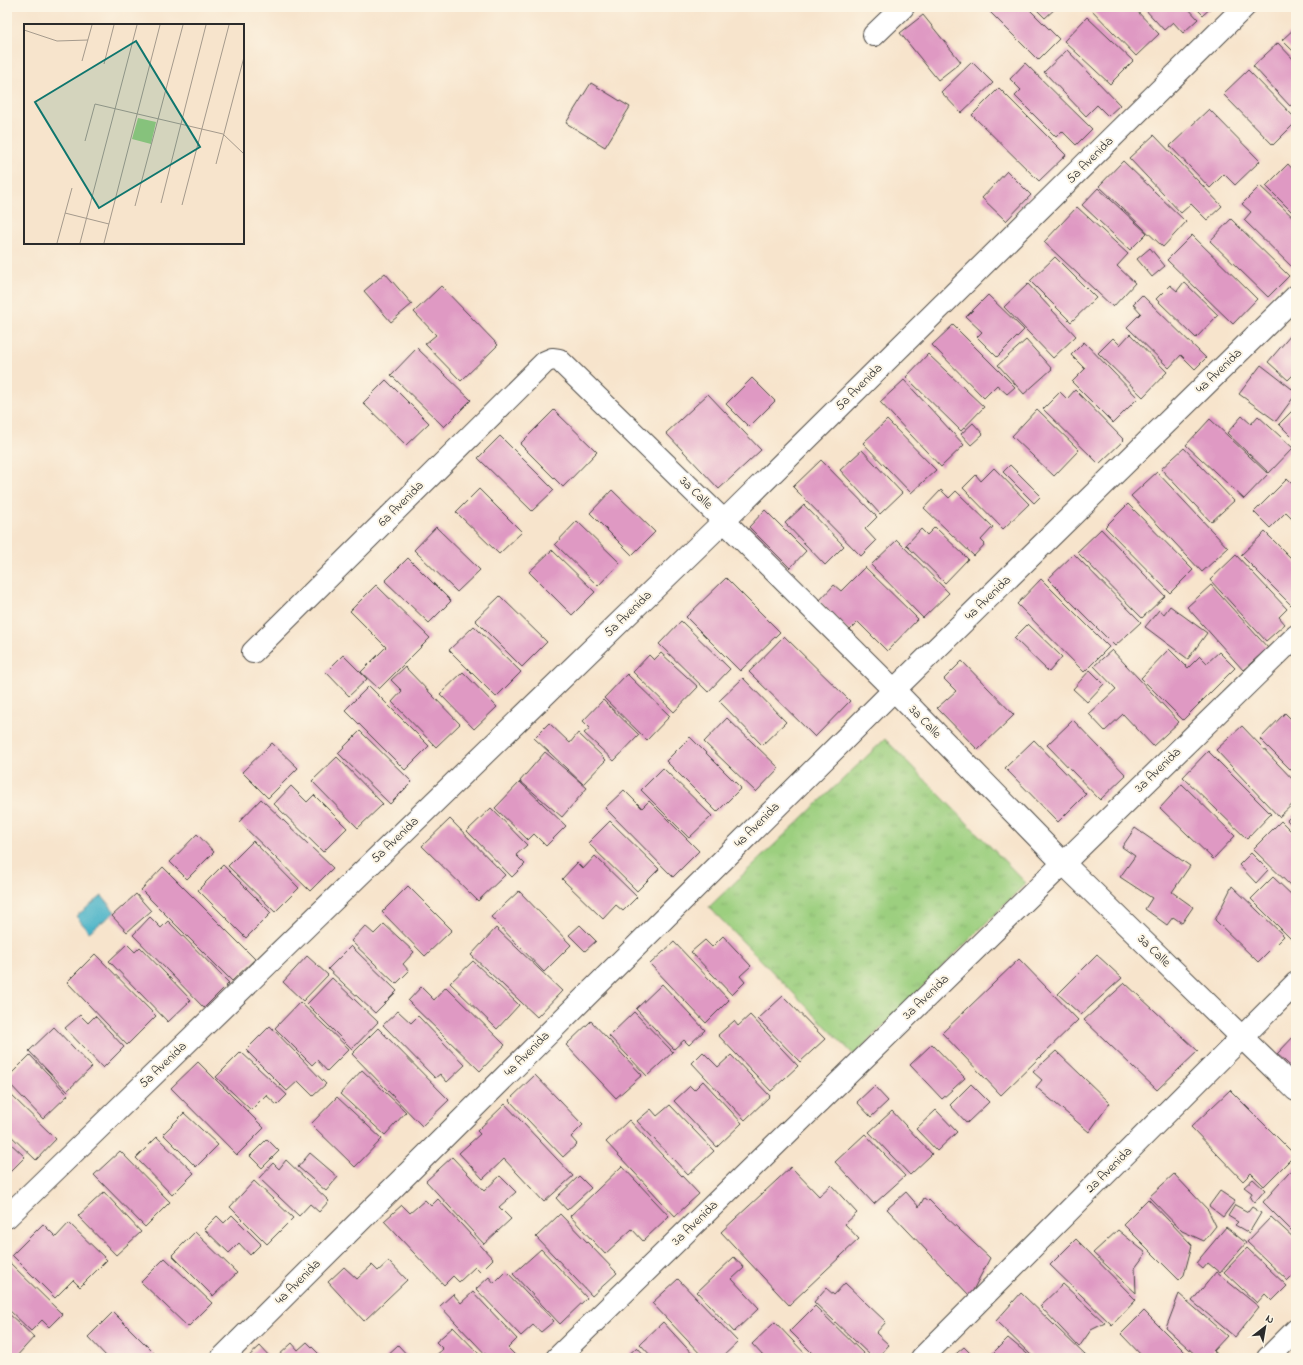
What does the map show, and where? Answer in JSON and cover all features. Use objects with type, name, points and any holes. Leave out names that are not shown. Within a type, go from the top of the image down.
[{"type":"street","points":[[874,35],[903,7]]},
{"type":"street","name":"5a Avenida","points":[[7,1217],[724,521],[1244,7]]},
{"type":"street","name":"4a Avenida","points":[[222,1358],[894,690],[1296,296]]},
{"type":"street","name":"3a Calle","points":[[552,359],[559,360],[724,521],[894,690],[1063,862],[1296,1090]]},
{"type":"street","name":"6a Avenida","points":[[252,652],[545,362],[552,359]]},
{"type":"street","name":"3a Avenida","points":[[557,1358],[1296,636]]},
{"type":"street","name":"2a Avenida","points":[[922,1358],[1296,983]]},
{"type":"street","points":[[1268,1358],[1296,1330]]},
{"type":"green space","points":[[885,739],[1026,883],[854,1055],[709,907]]},
{"type":"water","points":[[102,896],[115,912],[89,932],[76,916]]},
{"type":"building","points":[[985,7],[1027,7],[1059,39],[1038,60]]},
{"type":"building","points":[[1034,7],[1057,7],[1045,18]]},
{"type":"building","points":[[1089,7],[1133,7],[1159,34],[1136,56]]},
{"type":"building","points":[[1143,7],[1187,7],[1198,19],[1183,33],[1173,22],[1164,30]]},
{"type":"building","points":[[1195,7],[1212,7],[1203,15]]},
{"type":"building","points":[[923,15],[961,62],[938,80],[900,33]]},
{"type":"building","points":[[1087,17],[1133,61],[1110,84],[1064,41]]},
{"type":"building","points":[[1296,27],[1296,54],[1282,40]]},
{"type":"building","points":[[1278,43],[1296,62],[1296,101],[1290,106],[1253,66]]},
{"type":"building","points":[[1067,50],[1120,105],[1108,116],[1097,105],[1086,116],[1044,72]]},
{"type":"building","points":[[972,62],[993,83],[961,113],[941,92]]},
{"type":"building","points":[[1025,63],[1092,129],[1076,145],[1062,131],[1056,137],[1015,96],[1021,90],[1010,79]]},
{"type":"building","points":[[1248,70],[1296,119],[1296,122],[1273,145],[1223,94]]},
{"type":"building","points":[[591,83],[630,107],[605,147],[566,123]]},
{"type":"building","points":[[999,88],[1066,155],[1039,181],[972,115]]},
{"type":"building","points":[[1209,109],[1260,161],[1235,185],[1224,174],[1210,188],[1170,146]]},
{"type":"building","points":[[1154,135],[1222,206],[1207,220],[1191,204],[1181,213],[1129,158]]},
{"type":"building","points":[[1123,161],[1186,222],[1163,247],[1099,186]]},
{"type":"building","points":[[1288,164],[1296,173],[1296,216],[1266,186]]},
{"type":"building","points":[[1007,171],[1031,195],[1006,221],[982,198]]},
{"type":"building","points":[[1260,186],[1296,220],[1295,270],[1244,220],[1251,212],[1242,204]]},
{"type":"building","points":[[1098,188],[1147,233],[1130,250],[1082,205]]},
{"type":"building","points":[[1077,207],[1128,254],[1117,266],[1135,283],[1113,307],[1044,242]]},
{"type":"building","points":[[1231,219],[1289,276],[1268,297],[1210,241]]},
{"type":"building","points":[[1192,235],[1257,299],[1233,324],[1167,260]]},
{"type":"building","points":[[1150,248],[1165,266],[1152,277],[1137,259]]},
{"type":"building","points":[[1055,257],[1096,298],[1071,322],[1030,281]]},
{"type":"building","points":[[385,273],[412,304],[391,322],[364,291]]},
{"type":"building","points":[[1184,282],[1218,315],[1196,338],[1156,299],[1170,285],[1177,291]]},
{"type":"building","points":[[1028,284],[1076,336],[1053,358],[1004,307]]},
{"type":"building","points":[[441,286],[498,345],[461,381],[425,344],[436,335],[414,312]]},
{"type":"building","points":[[988,295],[1024,330],[997,357],[977,337],[982,332],[966,317]]},
{"type":"building","points":[[1142,295],[1206,358],[1195,369],[1181,355],[1169,368],[1127,327],[1141,313],[1133,304]]},
{"type":"building","points":[[953,325],[1015,387],[1007,394],[997,385],[984,398],[932,345]]},
{"type":"building","points":[[1130,334],[1167,372],[1143,397],[1098,353],[1113,338],[1120,345]]},
{"type":"building","points":[[1291,335],[1296,339],[1296,372],[1288,380],[1268,362]]},
{"type":"building","points":[[1026,340],[1052,369],[1024,394],[998,365]]},
{"type":"building","points":[[1084,342],[1138,398],[1113,423],[1072,382],[1085,369],[1071,355]]},
{"type":"building","points":[[417,348],[471,400],[444,427],[391,375]]},
{"type":"building","points":[[928,354],[984,407],[961,431],[906,377]]},
{"type":"building","points":[[1261,365],[1296,392],[1276,421],[1239,394]]},
{"type":"building","points":[[752,378],[775,401],[749,427],[726,404]]},
{"type":"building","points":[[386,380],[429,423],[406,445],[363,403]]},
{"type":"building","points":[[904,380],[964,445],[941,467],[880,402]]},
{"type":"building","points":[[1075,390],[1124,440],[1099,464],[1043,409],[1060,392],[1067,399]]},
{"type":"building","points":[[708,394],[761,450],[719,489],[666,433]]},
{"type":"building","points":[[1296,407],[1296,441],[1279,424]]},
{"type":"building","points":[[1037,409],[1079,450],[1054,476],[1012,436]]},
{"type":"building","points":[[554,410],[597,452],[563,487],[520,444]]},
{"type":"building","points":[[1242,416],[1251,424],[1258,416],[1293,448],[1269,473],[1227,433]]},
{"type":"building","points":[[1210,419],[1268,474],[1244,499],[1186,445]]},
{"type":"building","points":[[887,420],[936,470],[911,493],[863,443]]},
{"type":"building","points":[[973,423],[983,434],[971,445],[961,434]]},
{"type":"building","points":[[500,436],[554,490],[532,511],[478,458]]},
{"type":"building","points":[[1184,448],[1234,501],[1211,522],[1161,469]]},
{"type":"building","points":[[862,450],[902,493],[880,514],[840,470]]},
{"type":"building","points":[[821,460],[877,517],[865,529],[876,541],[861,556],[793,487]]},
{"type":"building","points":[[1010,465],[1041,496],[1034,503],[1003,472]]},
{"type":"building","points":[[994,468],[1029,504],[1003,529],[963,488],[976,475],[981,481]]},
{"type":"building","points":[[1157,472],[1228,548],[1202,572],[1131,496]]},
{"type":"building","points":[[1287,479],[1296,488],[1296,522],[1286,512],[1270,528],[1254,512]]},
{"type":"building","points":[[479,489],[522,532],[499,554],[456,512]]},
{"type":"building","points":[[612,490],[655,532],[632,555],[590,513]]},
{"type":"building","points":[[941,490],[949,498],[956,491],[993,527],[981,540],[985,544],[974,556],[924,508]]},
{"type":"building","points":[[1128,504],[1193,570],[1170,593],[1105,527]]},
{"type":"building","points":[[804,505],[844,546],[825,565],[785,523]]},
{"type":"building","points":[[765,510],[806,551],[790,568],[749,527]]},
{"type":"building","points":[[577,521],[620,563],[598,586],[555,544]]},
{"type":"building","points":[[436,527],[480,570],[457,592],[414,550]]},
{"type":"building","points":[[935,527],[968,559],[945,583],[906,545],[921,529],[927,535]]},
{"type":"building","points":[[1101,529],[1165,596],[1142,618],[1077,552]]},
{"type":"building","points":[[1265,532],[1296,563],[1296,604],[1293,607],[1241,555]]},
{"type":"building","points":[[897,540],[949,593],[923,618],[871,565]]},
{"type":"building","points":[[552,550],[595,592],[572,615],[529,572]]},
{"type":"building","points":[[1074,554],[1141,622],[1115,646],[1048,579]]},
{"type":"building","points":[[1236,555],[1287,609],[1279,617],[1285,624],[1266,641],[1210,580]]},
{"type":"building","points":[[408,558],[451,601],[429,623],[385,581]]},
{"type":"building","points":[[865,567],[918,619],[887,651],[858,622],[849,631],[819,601],[834,585],[841,591]]},
{"type":"building","points":[[726,578],[780,632],[740,671],[686,617]]},
{"type":"building","points":[[1041,579],[1109,647],[1084,672],[1017,604]]},
{"type":"building","points":[[376,585],[430,638],[379,689],[361,672],[386,647],[350,611]]},
{"type":"building","points":[[1211,585],[1268,648],[1243,670],[1187,607]]},
{"type":"building","points":[[500,596],[547,642],[522,667],[475,620]]},
{"type":"building","points":[[1170,606],[1207,633],[1188,659],[1145,627],[1159,610],[1164,614]]},
{"type":"building","points":[[681,621],[730,669],[708,692],[659,644]]},
{"type":"building","points":[[1028,624],[1062,657],[1049,672],[1014,638]]},
{"type":"building","points":[[474,626],[521,672],[496,697],[449,650]]},
{"type":"building","points":[[784,636],[850,701],[815,737],[749,672]]},
{"type":"building","points":[[1169,649],[1188,668],[1200,656],[1207,663],[1219,652],[1235,668],[1183,720],[1141,678]]},
{"type":"building","points":[[1112,650],[1179,722],[1153,746],[1123,714],[1105,731],[1089,714],[1116,689],[1094,666]]},
{"type":"building","points":[[661,653],[698,687],[674,712],[633,672],[649,655],[654,660]]},
{"type":"building","points":[[343,655],[367,679],[349,696],[326,672]]},
{"type":"building","points":[[962,661],[1014,715],[978,750],[937,708],[956,691],[944,679]]},
{"type":"building","points":[[405,667],[460,724],[436,747],[392,702],[402,691],[391,680]]},
{"type":"building","points":[[1090,670],[1104,684],[1087,702],[1073,689]]},
{"type":"building","points":[[463,672],[497,707],[474,729],[440,694]]},
{"type":"building","points":[[627,674],[670,716],[647,740],[604,698]]},
{"type":"building","points":[[743,678],[786,722],[762,745],[719,701]]},
{"type":"building","points":[[369,686],[429,746],[405,770],[345,710]]},
{"type":"building","points":[[603,700],[639,735],[614,761],[584,733],[590,728],[583,721]]},
{"type":"building","points":[[1285,713],[1296,724],[1296,775],[1260,739]]},
{"type":"building","points":[[727,718],[779,768],[756,792],[704,742]]},
{"type":"building","points":[[1073,720],[1126,775],[1100,800],[1047,745]]},
{"type":"building","points":[[549,723],[570,743],[578,733],[606,760],[583,784],[534,738]]},
{"type":"building","points":[[1242,726],[1296,783],[1296,801],[1279,817],[1216,750]]},
{"type":"building","points":[[360,731],[412,782],[390,804],[338,753]]},
{"type":"building","points":[[690,737],[741,788],[717,812],[666,761]]},
{"type":"building","points":[[1034,740],[1086,794],[1058,822],[1005,768]]},
{"type":"building","points":[[272,743],[298,768],[268,798],[242,772]]},
{"type":"building","points":[[1208,751],[1271,814],[1247,839],[1183,777]]},
{"type":"building","points":[[545,752],[587,788],[562,817],[520,781]]},
{"type":"building","points":[[337,757],[383,804],[358,828],[312,781]]},
{"type":"building","points":[[663,768],[712,816],[689,838],[641,790]]},
{"type":"building","points":[[520,782],[566,826],[546,846],[534,834],[528,840],[495,808]]},
{"type":"building","points":[[1182,784],[1235,836],[1213,859],[1160,808]]},
{"type":"building","points":[[291,786],[307,802],[314,795],[347,828],[323,852],[274,804]]},
{"type":"building","points":[[624,790],[642,808],[649,801],[699,851],[673,877],[605,808]]},
{"type":"building","points":[[261,799],[333,868],[310,891],[239,822]]},
{"type":"building","points":[[491,808],[527,845],[516,855],[525,864],[512,877],[467,831]]},
{"type":"building","points":[[1296,812],[1296,830],[1287,820]]},
{"type":"building","points":[[450,819],[505,875],[478,901],[422,846]]},
{"type":"building","points":[[610,821],[659,869],[637,891],[588,843]]},
{"type":"building","points":[[1281,821],[1296,836],[1296,891],[1253,849]]},
{"type":"building","points":[[1135,828],[1190,866],[1172,892],[1193,907],[1182,923],[1173,917],[1167,925],[1145,909],[1152,898],[1120,877],[1135,856],[1122,847]]},
{"type":"building","points":[[197,834],[214,852],[187,879],[170,862]]},
{"type":"building","points":[[253,841],[299,888],[275,912],[228,866]]},
{"type":"building","points":[[1251,853],[1268,870],[1256,883],[1239,865]]},
{"type":"building","points":[[595,856],[637,897],[623,911],[616,905],[603,919],[562,879],[577,863],[583,869]]},
{"type":"building","points":[[223,865],[271,913],[246,938],[198,890]]},
{"type":"building","points":[[163,867],[255,959],[232,981],[141,890]]},
{"type":"building","points":[[1273,877],[1296,899],[1296,944],[1251,899]]},
{"type":"building","points":[[408,886],[452,930],[425,956],[382,912]]},
{"type":"building","points":[[1232,886],[1284,936],[1258,962],[1215,920]]},
{"type":"building","points":[[519,891],[571,945],[544,972],[491,917]]},
{"type":"building","points":[[136,894],[151,911],[127,932],[112,916]]},
{"type":"building","points":[[150,917],[161,928],[168,921],[229,983],[204,1008],[133,935]]},
{"type":"building","points":[[384,924],[414,952],[403,964],[409,971],[396,984],[351,941],[365,926],[374,934]]},
{"type":"building","points":[[580,925],[596,941],[585,951],[569,935]]},
{"type":"building","points":[[496,928],[562,991],[537,1017],[471,955]]},
{"type":"building","points":[[723,936],[751,966],[740,976],[745,982],[732,995],[691,952],[705,940],[712,947]]},
{"type":"building","points":[[674,942],[729,1000],[706,1023],[650,964]]},
{"type":"building","points":[[127,944],[135,952],[140,947],[191,1000],[168,1022],[109,961]]},
{"type":"building","points":[[351,946],[397,991],[375,1013],[328,969]]},
{"type":"building","points":[[95,954],[156,1016],[127,1045],[67,982]]},
{"type":"building","points":[[1097,955],[1122,978],[1081,1015],[1058,994]]},
{"type":"building","points":[[307,956],[328,975],[303,1001],[283,982]]},
{"type":"building","points":[[1019,959],[1078,1020],[1001,1095],[942,1033]]},
{"type":"building","points":[[473,961],[519,1005],[497,1029],[450,983]]},
{"type":"building","points":[[332,978],[378,1022],[352,1049],[307,1004]]},
{"type":"building","points":[[1125,983],[1198,1051],[1157,1090],[1084,1020]]},
{"type":"building","points":[[662,984],[705,1030],[689,1045],[684,1040],[674,1049],[636,1009]]},
{"type":"building","points":[[421,987],[434,1000],[446,987],[505,1045],[480,1071],[408,1001]]},
{"type":"building","points":[[783,996],[825,1039],[800,1062],[758,1019]]},
{"type":"building","points":[[300,1002],[349,1049],[327,1071],[317,1060],[312,1065],[275,1028]]},
{"type":"building","points":[[398,1011],[411,1023],[418,1016],[465,1065],[447,1082],[440,1074],[435,1078],[383,1025]]},
{"type":"building","points":[[634,1012],[673,1052],[647,1076],[609,1036]]},
{"type":"building","points":[[80,1015],[88,1023],[95,1016],[124,1047],[103,1068],[65,1028]]},
{"type":"building","points":[[750,1015],[798,1066],[771,1091],[718,1035],[734,1021],[738,1026]]},
{"type":"building","points":[[591,1021],[642,1075],[616,1098],[566,1045]]},
{"type":"building","points":[[270,1026],[326,1084],[313,1096],[298,1081],[287,1091],[246,1050]]},
{"type":"building","points":[[54,1027],[92,1067],[67,1091],[29,1051]]},
{"type":"building","points":[[378,1028],[449,1100],[422,1126],[352,1054]]},
{"type":"building","points":[[1296,1034],[1296,1071],[1277,1054]]},
{"type":"building","points":[[932,1044],[965,1078],[942,1099],[910,1065]]},
{"type":"building","points":[[1056,1051],[1110,1103],[1089,1132],[1036,1087],[1042,1080],[1033,1072]]},
{"type":"building","points":[[241,1052],[287,1095],[277,1105],[266,1095],[251,1110],[216,1077]]},
{"type":"building","points":[[703,1052],[718,1067],[731,1055],[770,1096],[745,1120],[692,1063]]},
{"type":"building","points":[[30,1055],[68,1095],[43,1119],[7,1081],[7,1078]]},
{"type":"building","points":[[198,1062],[264,1128],[237,1155],[171,1088]]},
{"type":"building","points":[[362,1070],[406,1112],[385,1135],[340,1094]]},
{"type":"building","points":[[535,1075],[583,1125],[571,1137],[577,1144],[563,1157],[509,1100]]},
{"type":"building","points":[[703,1081],[742,1123],[717,1147],[674,1101],[690,1086],[694,1090]]},
{"type":"building","points":[[971,1084],[989,1102],[967,1123],[950,1105]]},
{"type":"building","points":[[874,1086],[888,1101],[871,1117],[857,1102]]},
{"type":"building","points":[[1230,1090],[1295,1155],[1264,1186],[1251,1173],[1243,1181],[1191,1127]]},
{"type":"building","points":[[7,1091],[56,1139],[36,1160],[7,1132]]},
{"type":"building","points":[[337,1097],[382,1139],[355,1167],[311,1124]]},
{"type":"building","points":[[505,1104],[573,1176],[544,1202],[504,1159],[483,1179],[459,1153],[480,1134],[477,1131]]},
{"type":"building","points":[[670,1105],[714,1151],[688,1175],[637,1121],[651,1109],[657,1116]]},
{"type":"building","points":[[936,1110],[957,1132],[937,1151],[916,1129]]},
{"type":"building","points":[[892,1111],[932,1154],[910,1175],[869,1132]]},
{"type":"building","points":[[184,1113],[218,1145],[196,1167],[163,1134]]},
{"type":"building","points":[[629,1120],[699,1194],[675,1216],[606,1142]]},
{"type":"building","points":[[865,1134],[905,1176],[874,1204],[835,1162]]},
{"type":"building","points":[[157,1137],[194,1173],[172,1195],[136,1158]]},
{"type":"building","points":[[267,1139],[279,1151],[262,1168],[250,1156]]},
{"type":"building","points":[[7,1140],[25,1157],[7,1175]]},
{"type":"building","points":[[120,1151],[170,1202],[145,1227],[94,1175]]},
{"type":"building","points":[[310,1153],[338,1177],[326,1191],[298,1167]]},
{"type":"building","points":[[452,1157],[484,1191],[500,1176],[516,1192],[499,1207],[511,1219],[484,1244],[426,1181]]},
{"type":"building","points":[[286,1160],[329,1201],[319,1212],[310,1204],[299,1216],[259,1178],[273,1163],[279,1169]]},
{"type":"building","points":[[1296,1165],[1296,1235],[1263,1202]]},
{"type":"building","points":[[622,1166],[669,1216],[643,1241],[632,1229],[605,1254],[570,1216]]},
{"type":"building","points":[[791,1167],[819,1196],[831,1185],[857,1213],[845,1224],[859,1239],[789,1305],[721,1232]]},
{"type":"building","points":[[1174,1174],[1208,1210],[1216,1226],[1204,1241],[1182,1231],[1149,1197]]},
{"type":"building","points":[[579,1176],[591,1188],[567,1210],[556,1198]]},
{"type":"building","points":[[1253,1179],[1265,1190],[1254,1203],[1250,1198],[1252,1193],[1244,1187]]},
{"type":"building","points":[[254,1181],[293,1218],[267,1244],[230,1207]]},
{"type":"building","points":[[1220,1191],[1235,1201],[1223,1217],[1209,1206]]},
{"type":"building","points":[[104,1192],[141,1232],[116,1255],[78,1216]]},
{"type":"building","points":[[906,1192],[919,1207],[924,1198],[928,1201],[929,1200],[990,1258],[970,1296],[887,1209]]},
{"type":"building","points":[[438,1199],[493,1259],[480,1272],[475,1267],[459,1282],[453,1276],[444,1285],[384,1221],[402,1205],[410,1213],[425,1200],[431,1206]]},
{"type":"building","points":[[1148,1199],[1192,1245],[1184,1275],[1179,1280],[1123,1224]]},
{"type":"building","points":[[1235,1205],[1248,1212],[1252,1207],[1261,1213],[1249,1233],[1235,1225],[1238,1222],[1228,1216]]},
{"type":"building","points":[[560,1214],[617,1273],[592,1296],[536,1237]]},
{"type":"building","points":[[232,1215],[261,1244],[250,1255],[239,1243],[229,1253],[204,1229],[217,1216],[224,1223]]},
{"type":"building","points":[[1271,1217],[1296,1240],[1296,1273],[1288,1281],[1247,1242]]},
{"type":"building","points":[[69,1223],[107,1260],[80,1287],[73,1280],[55,1298],[12,1255],[43,1224],[56,1237]]},
{"type":"building","points":[[1226,1227],[1246,1243],[1220,1273],[1208,1263],[1203,1269],[1196,1263]]},
{"type":"building","points":[[1118,1230],[1146,1253],[1135,1268],[1136,1293],[1093,1253]]},
{"type":"building","points":[[195,1232],[237,1273],[213,1296],[172,1255]]},
{"type":"building","points":[[1076,1239],[1136,1300],[1112,1325],[1050,1265]]},
{"type":"building","points":[[1247,1248],[1287,1286],[1272,1301],[1265,1294],[1257,1303],[1224,1272]]},
{"type":"building","points":[[541,1249],[587,1298],[560,1324],[513,1274]]},
{"type":"building","points":[[734,1257],[744,1268],[732,1279],[759,1308],[734,1332],[697,1292]]},
{"type":"building","points":[[165,1258],[212,1303],[188,1327],[141,1282]]},
{"type":"building","points":[[7,1260],[62,1314],[49,1327],[42,1320],[31,1331],[7,1308]]},
{"type":"building","points":[[389,1261],[407,1280],[364,1321],[328,1282],[344,1267],[357,1279],[372,1265],[378,1271]]},
{"type":"building","points":[[506,1271],[554,1321],[541,1332],[533,1325],[521,1336],[476,1289],[489,1277],[494,1283]]},
{"type":"building","points":[[1216,1272],[1259,1307],[1235,1337],[1192,1301]]},
{"type":"building","points":[[678,1279],[738,1342],[721,1358],[704,1358],[652,1303]]},
{"type":"building","points":[[845,1283],[886,1322],[876,1333],[889,1345],[877,1358],[873,1358],[814,1302],[826,1288],[834,1295]]},
{"type":"building","points":[[1063,1284],[1105,1323],[1091,1330],[1079,1347],[1040,1306]]},
{"type":"building","points":[[473,1292],[517,1339],[508,1348],[518,1358],[489,1358],[440,1306],[453,1294],[461,1303]]},
{"type":"building","points":[[1021,1293],[1088,1358],[1034,1358],[996,1321]]},
{"type":"building","points":[[1179,1294],[1227,1336],[1213,1351],[1221,1358],[1199,1358],[1166,1328]]},
{"type":"building","points":[[815,1306],[868,1358],[817,1358],[790,1331]]},
{"type":"building","points":[[1144,1311],[1191,1358],[1144,1358],[1121,1334]]},
{"type":"building","points":[[7,1312],[34,1337],[15,1358],[7,1358]]},
{"type":"building","points":[[113,1312],[154,1353],[149,1358],[108,1358],[88,1337]]},
{"type":"building","points":[[663,1322],[696,1358],[653,1358],[640,1344]]},
{"type":"building","points":[[775,1322],[809,1358],[765,1358],[752,1344]]},
{"type":"building","points":[[453,1327],[483,1358],[434,1357],[443,1349],[436,1342]]},
{"type":"building","points":[[1008,1338],[1032,1358],[988,1358]]},
{"type":"building","points":[[307,1342],[323,1358],[276,1358],[292,1343],[298,1350]]},
{"type":"building","points":[[398,1345],[410,1358],[384,1358]]},
{"type":"building","points":[[260,1346],[271,1358],[247,1358]]},
{"type":"building","points":[[637,1347],[647,1358],[625,1358]]},
{"type":"building","points":[[964,1347],[975,1358],[951,1358]]}]
